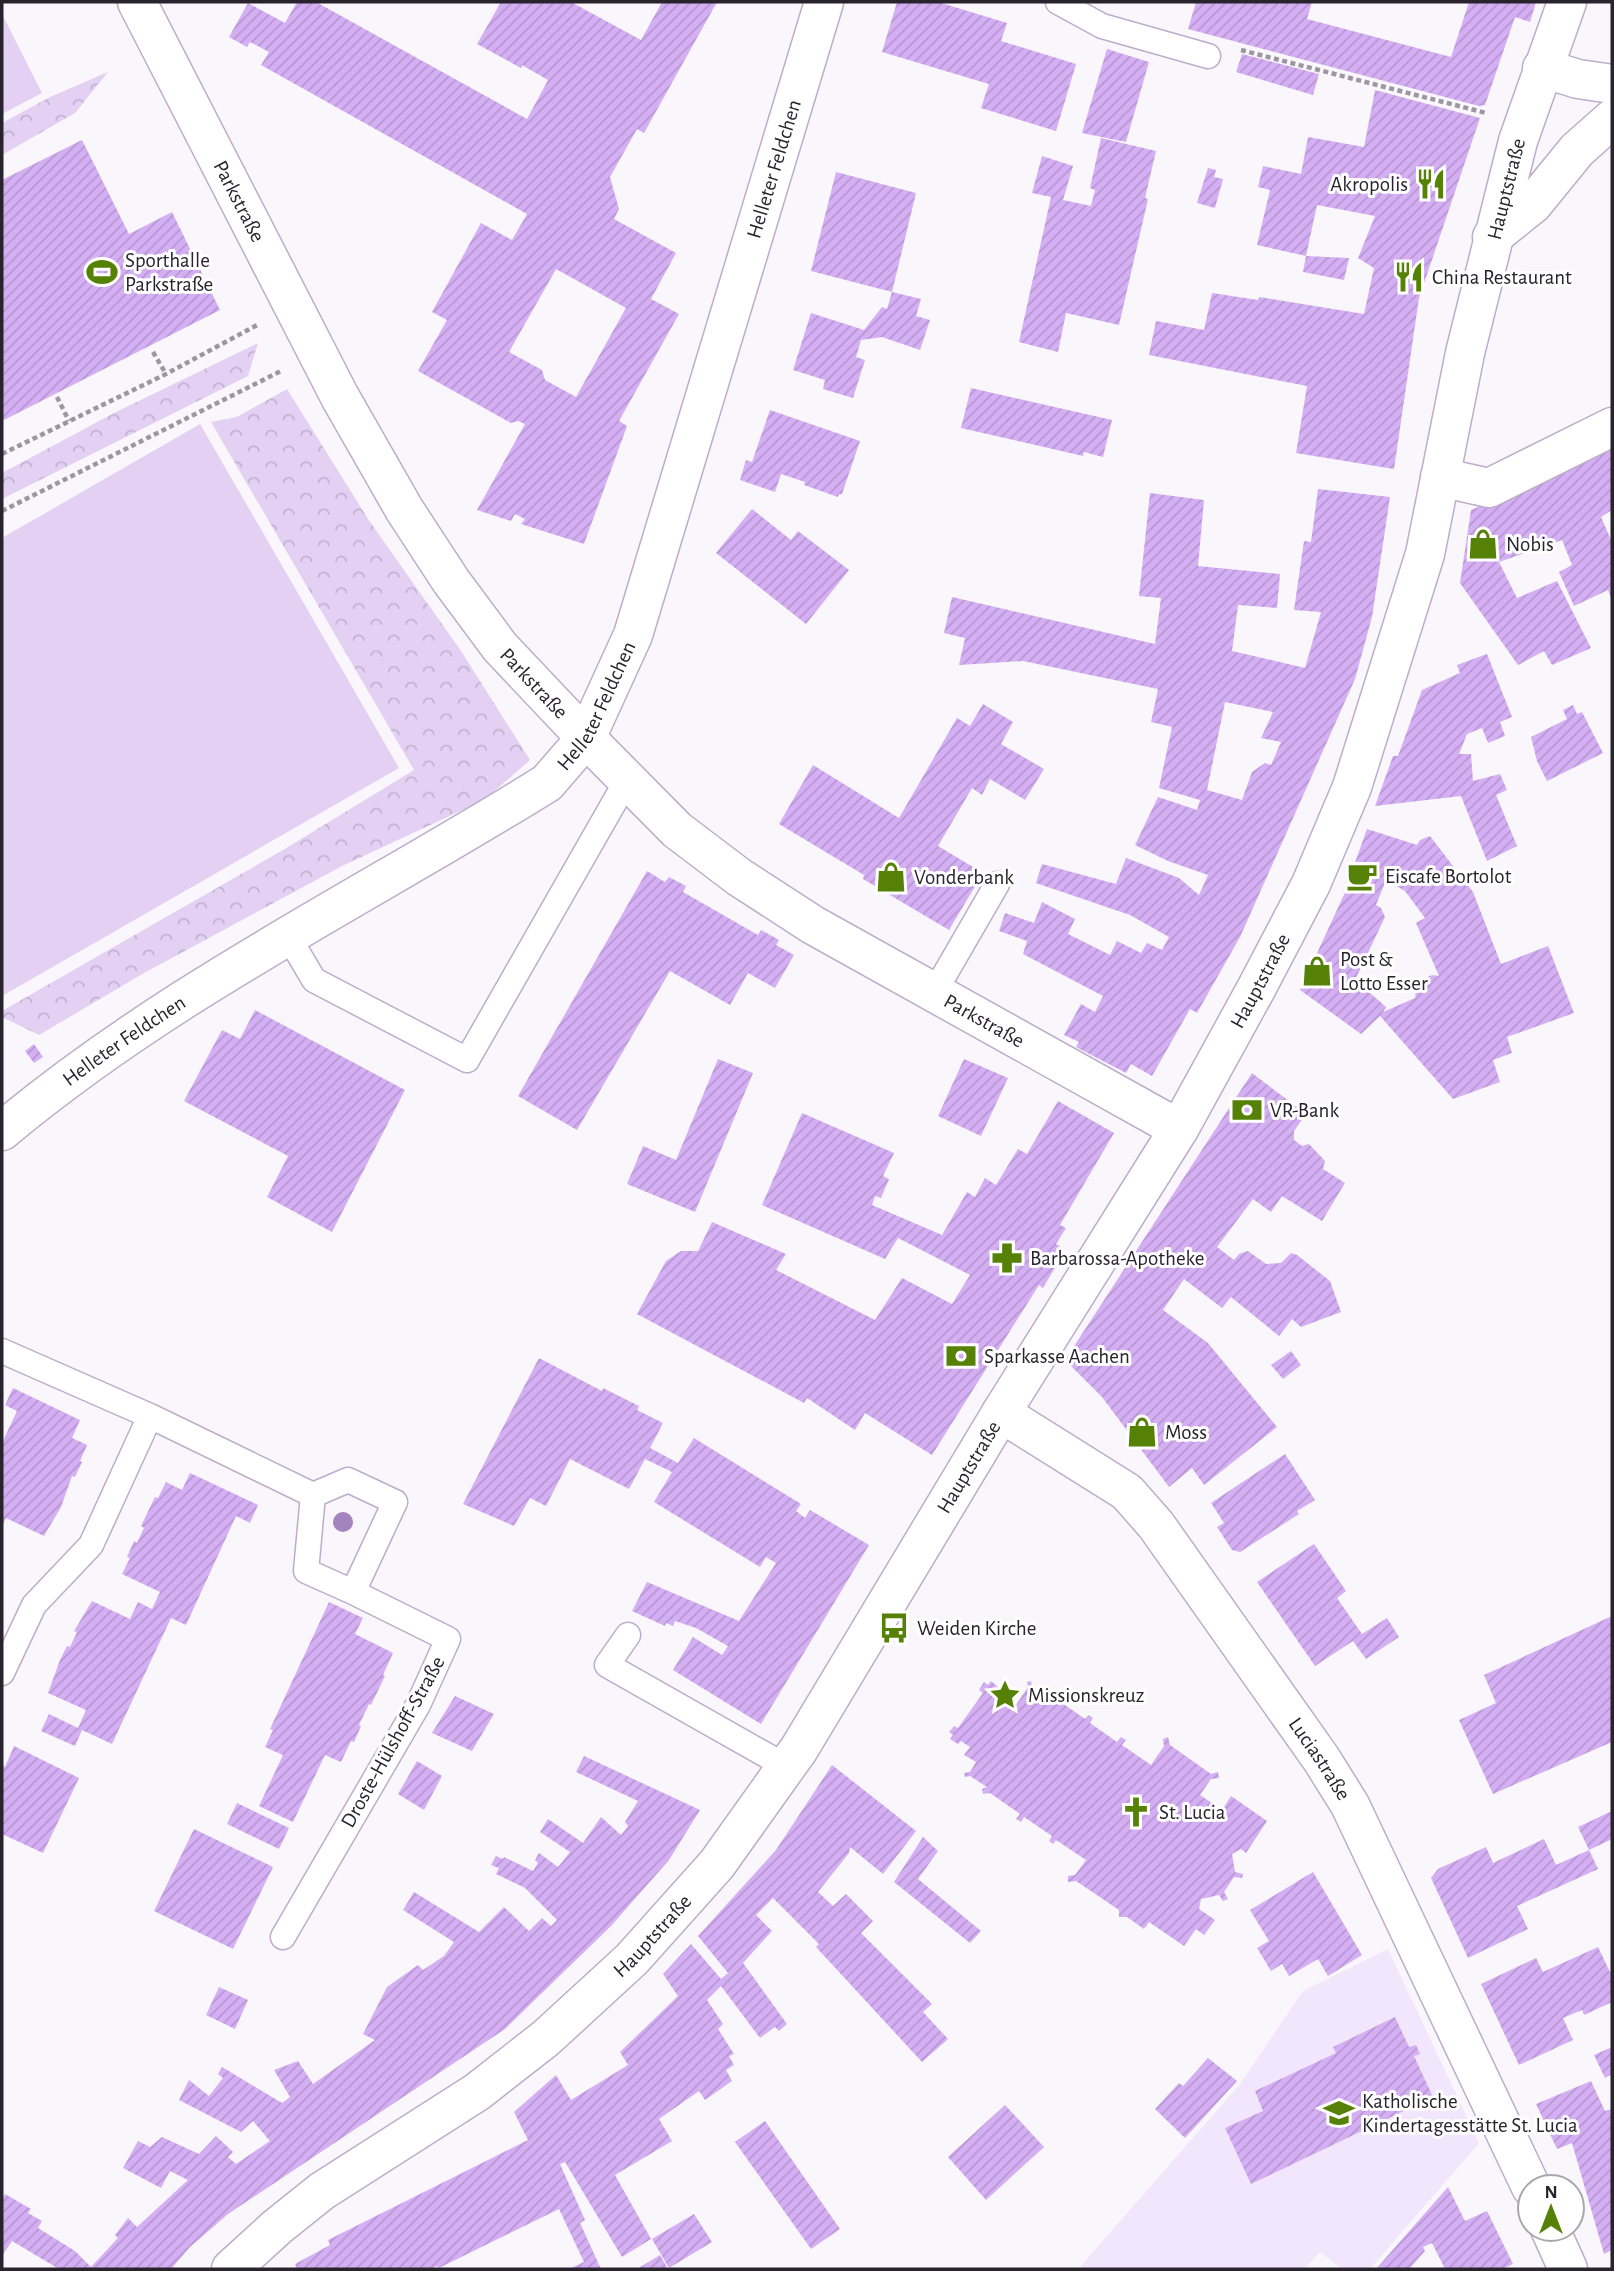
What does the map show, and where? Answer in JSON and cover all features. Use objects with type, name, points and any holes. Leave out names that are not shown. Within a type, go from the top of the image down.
[{"type":"street","name":"Helleter Feldchen","points":[[2,1131],[42,1097],[232,968],[547,783],[586,738],[633,635],[824,2]]},
{"type":"street","name":"Hauptstraße","points":[[231,2269],[322,2191],[477,2092],[546,2038],[632,1959],[717,1864],[787,1767],[839,1687],[1002,1413],[1179,1129],[1311,884],[1352,787],[1425,554],[1465,353],[1492,237],[1524,123],[1567,2]]},
{"type":"street","name":"Parkstraße","points":[[144,4],[316,353],[404,509],[451,581],[500,647],[677,830],[738,877],[813,925],[1179,1129]]},
{"type":"street","points":[[1542,68],[1578,79],[1612,84]]},
{"type":"street","points":[[1492,237],[1532,204],[1571,157],[1612,119]]},
{"type":"street","points":[[1440,477],[1489,488],[1612,427]]},
{"type":"street","name":"Luciastraße","points":[[1002,1413],[1126,1492],[1156,1525],[1322,1760],[1350,1805],[1524,2173]]},
{"type":"street","points":[[1556,2243],[1568,2269]]},
{"type":"lane","points":[[1058,2],[1102,26],[1208,56]]},
{"type":"lane","points":[[288,936],[314,980],[467,1060],[627,780]]},
{"type":"lane","points":[[934,993],[997,884]]},
{"type":"lane","points":[[2,1351],[150,1416],[313,1495],[348,1480],[395,1502],[353,1592]]},
{"type":"lane","points":[[2,1673],[34,1605],[91,1545],[150,1416]]},
{"type":"lane","name":"Droste-Hülshoff-Straße","points":[[283,1937],[418,1705],[448,1639],[306,1570],[313,1495]]},
{"type":"lane","points":[[628,1635],[607,1665],[787,1767]]},
{"type":"path","points":[[1208,56],[1242,49],[1524,123]]},
{"type":"path","points":[[2,454],[166,374],[293,305]]},
{"type":"path","points":[[153,352],[166,374]]},
{"type":"path","points":[[2,511],[316,353]]},
{"type":"path","points":[[57,397],[69,421]]},
{"type":"shaded area","name":"Katholische Kindertagesstätte St. Lucia","points":[[1388,1949],[1479,2143],[1370,2269],[1342,2269],[1320,2252],[1304,2269],[1078,2269],[1240,2084],[1303,1991]]},
{"type":"green space","points":[[2,14],[42,93],[2,114]]},
{"type":"green space","points":[[108,72],[75,113],[2,155],[2,123],[50,97]]},
{"type":"green space","points":[[258,343],[248,376],[2,499],[2,473],[116,412]]},
{"type":"green space","points":[[287,389],[368,519],[461,651],[530,760],[484,800],[342,866],[144,973],[39,1035],[2,1017],[2,1011],[283,850],[414,770],[211,422],[237,417]]},
{"type":"green space","points":[[200,424],[399,768],[2,996],[2,538]]},
{"type":"building","points":[[297,2],[316,2],[527,119],[548,80],[477,44],[501,2],[571,2],[641,40],[662,2],[717,2],[644,133],[637,129],[610,177],[619,209],[614,219],[676,253],[651,299],[679,314],[619,421],[627,426],[584,544],[521,524],[525,519],[515,514],[511,521],[477,510],[525,424],[518,421],[511,423],[418,371],[447,320],[432,312],[481,223],[512,240],[527,214],[261,65],[269,52],[250,42],[247,47],[229,37],[248,3],[285,23]],"holes":[[[556,269],[626,308],[576,397],[545,380],[542,370],[509,352]]]},
{"type":"building","points":[[897,2],[938,2],[1007,23],[1001,41],[1076,64],[1056,131],[981,108],[989,84],[882,52]]},
{"type":"building","points":[[1196,2],[1312,2],[1307,19],[1451,57],[1469,2],[1536,2],[1530,22],[1515,17],[1485,105],[1479,106],[1188,29]]},
{"type":"building","points":[[1107,49],[1149,62],[1126,142],[1082,133]]},
{"type":"building","points":[[1242,54],[1319,74],[1313,95],[1236,72]]},
{"type":"building","points":[[1375,90],[1480,118],[1419,298],[1394,469],[1296,453],[1307,386],[1149,355],[1156,321],[1204,330],[1212,293],[1258,300],[1259,297],[1364,314],[1374,268],[1358,258],[1375,216],[1317,205],[1306,256],[1257,245],[1270,190],[1258,187],[1263,166],[1301,174],[1308,137],[1364,147]]},
{"type":"building","points":[[1101,138],[1156,151],[1145,198],[1148,199],[1119,325],[1066,313],[1058,352],[1019,342],[1051,197],[1032,193],[1042,156],[1073,166],[1063,200],[1091,206],[1095,190],[1090,188]]},
{"type":"building","name":"Sporthalle Parkstraße","points":[[82,140],[129,234],[172,212],[220,310],[2,421],[2,180]]},
{"type":"building","points":[[1208,168],[1216,170],[1214,177],[1223,179],[1215,208],[1197,203]]},
{"type":"building","points":[[836,172],[916,193],[892,292],[811,271]]},
{"type":"building","points":[[1306,256],[1349,258],[1344,280],[1303,272]]},
{"type":"building","points":[[892,292],[921,299],[916,316],[930,320],[920,350],[882,337],[861,340],[856,357],[865,360],[853,398],[823,389],[825,380],[793,370],[811,313],[864,330],[882,307],[887,309]]},
{"type":"building","points":[[971,388],[1112,420],[1103,457],[1084,452],[1083,456],[961,428]]},
{"type":"building","points":[[770,410],[860,441],[842,494],[838,497],[781,474],[775,492],[740,480],[746,460],[752,462]]},
{"type":"building","points":[[1612,441],[1612,510],[1601,517],[1612,542],[1612,600],[1608,590],[1574,606],[1559,572],[1572,565],[1562,540],[1499,562],[1517,598],[1557,581],[1591,648],[1552,665],[1544,651],[1518,665],[1460,583],[1471,510],[1556,474]]},
{"type":"building","points":[[1318,489],[1390,497],[1372,617],[1355,679],[1240,937],[1197,1013],[1190,1009],[1152,1076],[1131,1064],[1126,1073],[1076,1047],[1079,1042],[1064,1035],[1081,1004],[1095,1012],[1103,996],[1023,954],[1027,941],[999,931],[1005,913],[1034,923],[1042,902],[1075,919],[1068,934],[1110,955],[1117,941],[1141,953],[1147,943],[1162,950],[1169,937],[1130,915],[1036,883],[1042,864],[1116,884],[1126,858],[1179,878],[1199,895],[1208,875],[1168,861],[1135,845],[1158,797],[1197,810],[1200,800],[1159,788],[1172,727],[1151,722],[1158,689],[1023,661],[959,665],[965,638],[944,633],[952,597],[1155,644],[1161,598],[1139,596],[1150,493],[1204,500],[1198,566],[1280,574],[1277,608],[1238,605],[1232,651],[1305,668],[1321,612],[1294,610],[1304,541],[1311,542]],"holes":[[[1225,702],[1273,712],[1261,738],[1281,742],[1271,765],[1265,763],[1252,772],[1242,800],[1207,790]]]},
{"type":"building","points":[[752,509],[791,540],[798,531],[849,570],[806,624],[716,553]]},
{"type":"building","points":[[1487,654],[1512,717],[1500,722],[1505,736],[1488,743],[1482,728],[1467,734],[1459,754],[1471,754],[1473,781],[1500,774],[1507,790],[1496,795],[1517,846],[1487,861],[1461,796],[1375,806],[1393,756],[1398,756],[1422,690],[1460,673],[1457,665]]},
{"type":"building","points":[[983,704],[1013,722],[1001,744],[1044,769],[1025,800],[990,779],[982,795],[972,788],[938,846],[983,873],[949,930],[863,879],[864,875],[779,824],[813,765],[899,818],[957,718],[970,726]]},
{"type":"building","points":[[1573,705],[1577,714],[1582,712],[1603,753],[1547,781],[1537,761],[1531,737],[1567,719],[1563,710]]},
{"type":"building","points":[[1367,829],[1417,845],[1420,840],[1430,836],[1473,892],[1501,964],[1548,946],[1574,1013],[1507,1037],[1512,1053],[1493,1060],[1500,1082],[1453,1099],[1380,1016],[1361,1034],[1300,990],[1348,882]],"holes":[[[1386,880],[1405,891],[1425,918],[1416,923],[1439,976],[1432,975],[1417,982],[1415,998],[1383,1012],[1386,1007],[1355,980],[1385,917],[1381,908],[1376,905]]]},
{"type":"building","points":[[647,871],[665,882],[669,877],[686,886],[683,892],[758,935],[761,930],[779,940],[776,945],[794,955],[775,988],[748,973],[730,1005],[670,971],[577,1130],[518,1096]]},
{"type":"building","points":[[255,1010],[405,1090],[332,1232],[267,1197],[288,1156],[184,1101],[222,1030],[240,1039]]},
{"type":"building","points":[[34,1044],[43,1057],[34,1063],[25,1051]]},
{"type":"building","points":[[718,1059],[753,1073],[695,1212],[627,1184],[643,1146],[676,1160]]},
{"type":"building","points":[[964,1059],[1008,1078],[981,1136],[938,1116]]},
{"type":"building","points":[[1252,1073],[1306,1114],[1294,1131],[1294,1140],[1302,1146],[1309,1144],[1325,1161],[1323,1169],[1345,1183],[1322,1221],[1282,1196],[1271,1212],[1253,1199],[1217,1247],[1234,1260],[1239,1254],[1248,1251],[1266,1264],[1281,1263],[1291,1253],[1297,1255],[1330,1281],[1341,1312],[1301,1327],[1292,1319],[1279,1336],[1231,1297],[1222,1308],[1184,1279],[1163,1310],[1208,1343],[1277,1427],[1204,1485],[1192,1468],[1169,1487],[1102,1397],[1065,1360]]},
{"type":"building","points":[[1058,1101],[1114,1133],[1060,1225],[1066,1228],[1056,1244],[1061,1247],[1051,1264],[1056,1266],[1043,1288],[1039,1285],[932,1455],[865,1413],[855,1430],[807,1398],[804,1403],[637,1314],[666,1261],[681,1251],[698,1251],[712,1222],[786,1254],[776,1270],[875,1320],[902,1278],[952,1304],[970,1275],[898,1238],[885,1259],[762,1205],[802,1113],[894,1153],[883,1176],[889,1179],[881,1198],[875,1196],[872,1205],[942,1235],[967,1192],[975,1197],[985,1178],[996,1185],[1018,1149],[1027,1154]]},
{"type":"building","points":[[1291,1351],[1301,1365],[1283,1379],[1271,1365]]},
{"type":"building","points":[[539,1358],[602,1391],[603,1388],[639,1406],[637,1410],[663,1423],[650,1448],[678,1463],[694,1438],[801,1504],[796,1511],[805,1518],[810,1510],[869,1545],[761,1724],[673,1670],[693,1637],[722,1655],[728,1646],[696,1628],[675,1621],[673,1626],[666,1623],[665,1626],[632,1611],[647,1582],[739,1621],[776,1563],[766,1557],[760,1567],[654,1502],[672,1472],[645,1459],[629,1489],[570,1459],[546,1506],[530,1498],[514,1526],[463,1504]]},
{"type":"building","points":[[13,1388],[80,1420],[72,1438],[87,1445],[61,1507],[44,1536],[6,1518],[2,1527],[2,1443],[17,1411],[5,1405]]},
{"type":"building","points":[[1285,1454],[1315,1500],[1297,1511],[1299,1514],[1240,1552],[1232,1550],[1217,1527],[1224,1523],[1211,1503]]},
{"type":"building","points":[[190,1473],[258,1505],[250,1523],[236,1516],[186,1625],[171,1618],[112,1744],[82,1730],[75,1746],[41,1731],[49,1714],[78,1728],[86,1710],[48,1693],[60,1660],[67,1646],[70,1647],[77,1632],[74,1631],[92,1601],[130,1619],[138,1602],[152,1609],[160,1592],[122,1574],[134,1541],[137,1543],[144,1528],[141,1526],[155,1497],[158,1498],[166,1482],[182,1490]]},
{"type":"building","points":[[1314,1544],[1346,1591],[1337,1598],[1362,1634],[1387,1618],[1399,1637],[1366,1659],[1353,1641],[1315,1666],[1257,1582]]},
{"type":"building","points":[[329,1602],[363,1618],[355,1634],[393,1653],[383,1675],[385,1676],[359,1725],[361,1726],[354,1742],[351,1741],[341,1762],[325,1755],[293,1822],[259,1806],[283,1755],[265,1747],[273,1730],[270,1729]]},
{"type":"building","points":[[1612,1616],[1612,1742],[1493,1794],[1459,1720],[1496,1703],[1484,1675]]},
{"type":"building","name":"St. Lucia","points":[[991,1681],[998,1687],[995,1690],[1016,1705],[1028,1687],[1027,1682],[1031,1681],[1032,1687],[1049,1698],[1049,1693],[1054,1691],[1055,1698],[1085,1719],[1089,1715],[1093,1718],[1090,1723],[1117,1742],[1121,1737],[1126,1740],[1122,1745],[1151,1765],[1164,1746],[1163,1739],[1168,1737],[1170,1745],[1211,1774],[1218,1772],[1219,1778],[1211,1779],[1200,1795],[1222,1810],[1231,1796],[1267,1821],[1246,1853],[1241,1849],[1232,1854],[1235,1872],[1243,1874],[1242,1878],[1234,1877],[1224,1892],[1228,1899],[1223,1901],[1219,1895],[1201,1899],[1199,1909],[1215,1920],[1204,1935],[1196,1929],[1184,1946],[1149,1922],[1144,1929],[1127,1917],[1119,1917],[1119,1910],[1076,1881],[1068,1882],[1068,1876],[1075,1875],[1086,1860],[1056,1840],[1053,1844],[1049,1841],[1052,1836],[1024,1817],[1021,1822],[1016,1819],[1020,1814],[990,1793],[983,1794],[982,1789],[987,1787],[970,1776],[965,1777],[964,1773],[970,1772],[976,1762],[964,1755],[970,1747],[961,1741],[958,1744],[950,1739],[953,1735],[949,1732],[954,1726],[958,1728],[983,1693],[979,1690],[984,1682],[988,1685]]},
{"type":"building","points":[[455,1696],[494,1714],[472,1751],[432,1733]]},
{"type":"building","points":[[14,1746],[79,1778],[43,1853],[2,1834],[2,1765],[5,1767]]},
{"type":"building","points":[[584,1756],[700,1810],[669,1860],[611,1926],[505,2029],[228,2214],[190,2247],[171,2269],[59,2269],[12,2241],[2,2256],[2,2200],[5,2194],[31,2209],[28,2213],[42,2221],[38,2228],[75,2251],[91,2267],[118,2238],[115,2235],[128,2218],[137,2227],[188,2180],[170,2171],[161,2188],[123,2168],[138,2141],[150,2147],[162,2137],[199,2154],[216,2136],[233,2152],[228,2157],[236,2164],[270,2141],[253,2121],[241,2132],[179,2100],[189,2080],[209,2096],[223,2078],[218,2074],[222,2067],[282,2103],[290,2097],[274,2070],[298,2061],[313,2084],[375,2040],[363,2034],[387,1987],[418,1965],[423,1970],[444,1956],[454,1942],[403,1910],[414,1892],[479,1932],[504,1907],[529,1931],[542,1918],[551,1926],[557,1920],[525,1888],[496,1874],[499,1868],[491,1865],[496,1856],[503,1859],[504,1857],[533,1871],[538,1863],[535,1860],[539,1853],[558,1867],[570,1852],[540,1832],[548,1819],[583,1843],[601,1817],[621,1835],[628,1826],[625,1822],[638,1801],[576,1772]]},
{"type":"building","points":[[417,1761],[442,1776],[424,1810],[398,1794]]},
{"type":"building","points":[[832,1765],[916,1831],[883,1874],[850,1847],[849,1853],[818,1892],[833,1906],[846,1894],[873,1921],[861,1933],[932,2004],[923,2012],[948,2039],[922,2062],[816,1947],[819,1944],[773,1898],[756,1915],[772,1931],[743,1963],[787,2024],[779,2031],[775,2027],[760,2038],[721,1986],[707,2000],[723,2024],[718,2029],[734,2054],[729,2056],[734,2065],[726,2070],[732,2081],[705,2100],[699,2091],[659,2119],[672,2141],[615,2175],[651,2239],[622,2257],[565,2162],[560,2164],[585,2220],[580,2223],[601,2269],[569,2269],[584,2262],[559,2209],[439,2268],[297,2269],[295,2264],[330,2245],[328,2240],[528,2140],[514,2112],[556,2075],[571,2100],[628,2065],[620,2052],[678,1996],[663,1974],[691,1944],[721,1979],[728,1973],[698,1936],[776,1850]]},
{"type":"building","points":[[237,1803],[289,1828],[279,1849],[227,1824]]},
{"type":"building","points":[[1612,1811],[1612,1839],[1589,1850],[1578,1827]]},
{"type":"building","points":[[194,1829],[273,1867],[233,1949],[154,1911]]},
{"type":"building","points":[[923,1837],[938,1851],[918,1879],[981,1931],[970,1943],[894,1882]]},
{"type":"building","points":[[1544,1839],[1556,1865],[1589,1850],[1598,1869],[1517,1906],[1528,1929],[1468,1958],[1431,1878],[1438,1869],[1486,1847],[1493,1863]]},
{"type":"building","points":[[1313,1872],[1362,1955],[1328,1976],[1318,1959],[1289,1976],[1282,1964],[1271,1971],[1257,1948],[1269,1941],[1250,1910]]},
{"type":"building","points":[[1598,1947],[1610,1972],[1612,1971],[1612,2002],[1584,2015],[1582,2010],[1563,2018],[1573,2040],[1519,2065],[1481,1984],[1536,1958],[1543,1972]]},
{"type":"building","points":[[219,1987],[248,2000],[235,2029],[206,2015]]},
{"type":"building","points":[[1395,2017],[1409,2047],[1416,2045],[1420,2054],[1414,2056],[1433,2097],[1251,2184],[1225,2128],[1263,2111],[1255,2091],[1336,2053],[1333,2047]]},
{"type":"building","points":[[1612,2047],[1612,2074],[1605,2078],[1594,2055]]},
{"type":"building","points":[[1208,2058],[1237,2081],[1185,2138],[1155,2109],[1179,2083],[1183,2086]]},
{"type":"building","points":[[1591,2081],[1605,2111],[1612,2109],[1612,2250],[1604,2254],[1586,2192],[1586,2173],[1581,2173],[1572,2143],[1557,2149],[1536,2104]]},
{"type":"building","points":[[1005,2105],[1044,2147],[986,2200],[948,2157]]},
{"type":"building","points":[[765,2121],[840,2229],[811,2249],[735,2142]]},
{"type":"building","points":[[1448,2187],[1465,2221],[1487,2211],[1513,2264],[1502,2269],[1445,2269],[1432,2243],[1423,2247],[1425,2251],[1409,2269],[1376,2269]]},
{"type":"building","points":[[694,2214],[712,2242],[669,2268],[652,2239]]},
{"type":"building","points":[[660,2255],[668,2269],[637,2269]]},
{"type":"place","name":"Akropolis","points":[[1431,184]]},
{"type":"place","name":"Sporthalle Parkstraße","points":[[102,272]]},
{"type":"place","name":"China Restaurant","points":[[1409,277]]},
{"type":"place","name":"Nobis","points":[[1483,544]]},
{"type":"place","name":"Eiscafe Bortolot","points":[[1362,876]]},
{"type":"place","name":"Vonderbank","points":[[891,877]]},
{"type":"place","name":"Post & Lotto Esser","points":[[1317,971]]},
{"type":"place","name":"VR-Bank","points":[[1247,1110]]},
{"type":"place","name":"Barbarossa-Apotheke","points":[[1007,1258]]},
{"type":"place","name":"Sparkasse Aachen","points":[[961,1356]]},
{"type":"place","name":"Moss","points":[[1142,1432]]},
{"type":"place","name":"Weiden Kirche","points":[[894,1628]]},
{"type":"place","name":"Missionskreuz","points":[[1005,1695]]},
{"type":"place","name":"St. Lucia","points":[[1136,1812]]},
{"type":"place","name":"Katholische Kindertagesstätte St. Lucia","points":[[1339,2113]]}]
